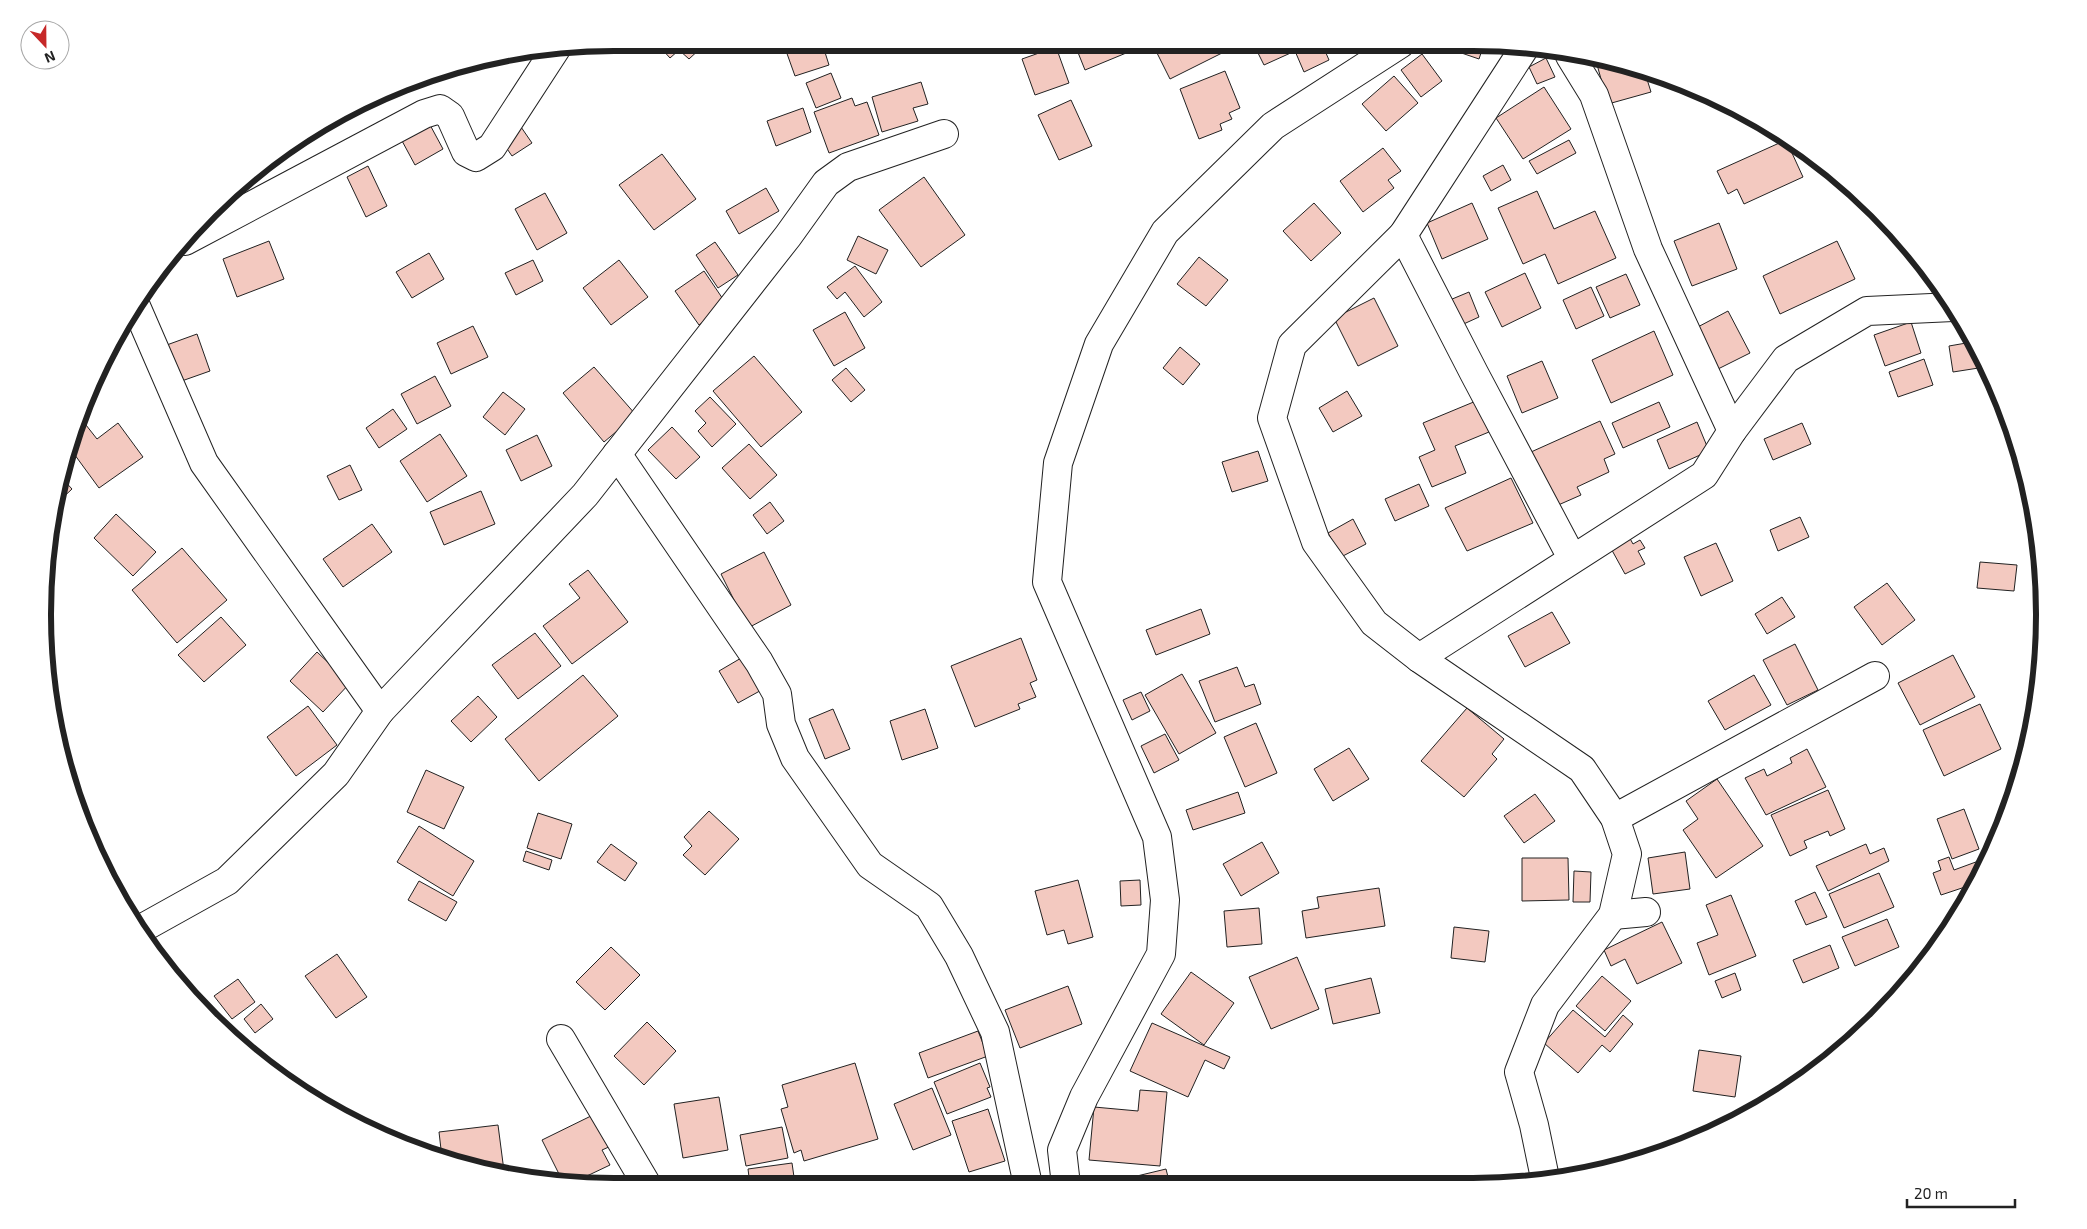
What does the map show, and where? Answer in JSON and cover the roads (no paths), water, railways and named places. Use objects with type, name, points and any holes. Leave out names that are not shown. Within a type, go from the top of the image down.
[{"type":"street","points":[[1065,1178],[1062,1150],[1084,1097],[1161,954],[1165,900],[1157,837],[1047,582],[1058,463],[1100,344],[1165,232],[1273,126],[1389,51]]},
{"type":"street","points":[[1521,53],[1403,235],[1292,345],[1272,418],[1316,542],[1374,623],[1419,658],[1582,769],[1615,818],[1627,854],[1613,915],[1545,1005],[1519,1072],[1534,1125],[1544,1173]]},
{"type":"street","points":[[200,233],[432,111],[440,109],[450,116],[466,152],[476,157],[492,147],[552,55]]},
{"type":"street","points":[[1573,60],[1594,95],[1648,249],[1732,431]]},
{"type":"street","points":[[146,926],[227,881],[336,774],[380,711],[585,495],[788,236],[826,183],[848,167],[944,134]]},
{"type":"street","points":[[1403,235],[1474,374],[1572,558]]},
{"type":"street","points":[[1419,658],[1704,475],[1732,431],[1786,359],[1867,311],[1944,307]]},
{"type":"street","points":[[139,313],[204,463],[380,711]]},
{"type":"street","points":[[617,454],[759,662],[777,694],[781,724],[795,758],[870,865],[929,906],[959,956],[995,1032],[1026,1178]]},
{"type":"street","points":[[1615,818],[1875,676]]},
{"type":"street","points":[[1613,915],[1646,912]]},
{"type":"street","points":[[560,1039],[643,1178]]}]
